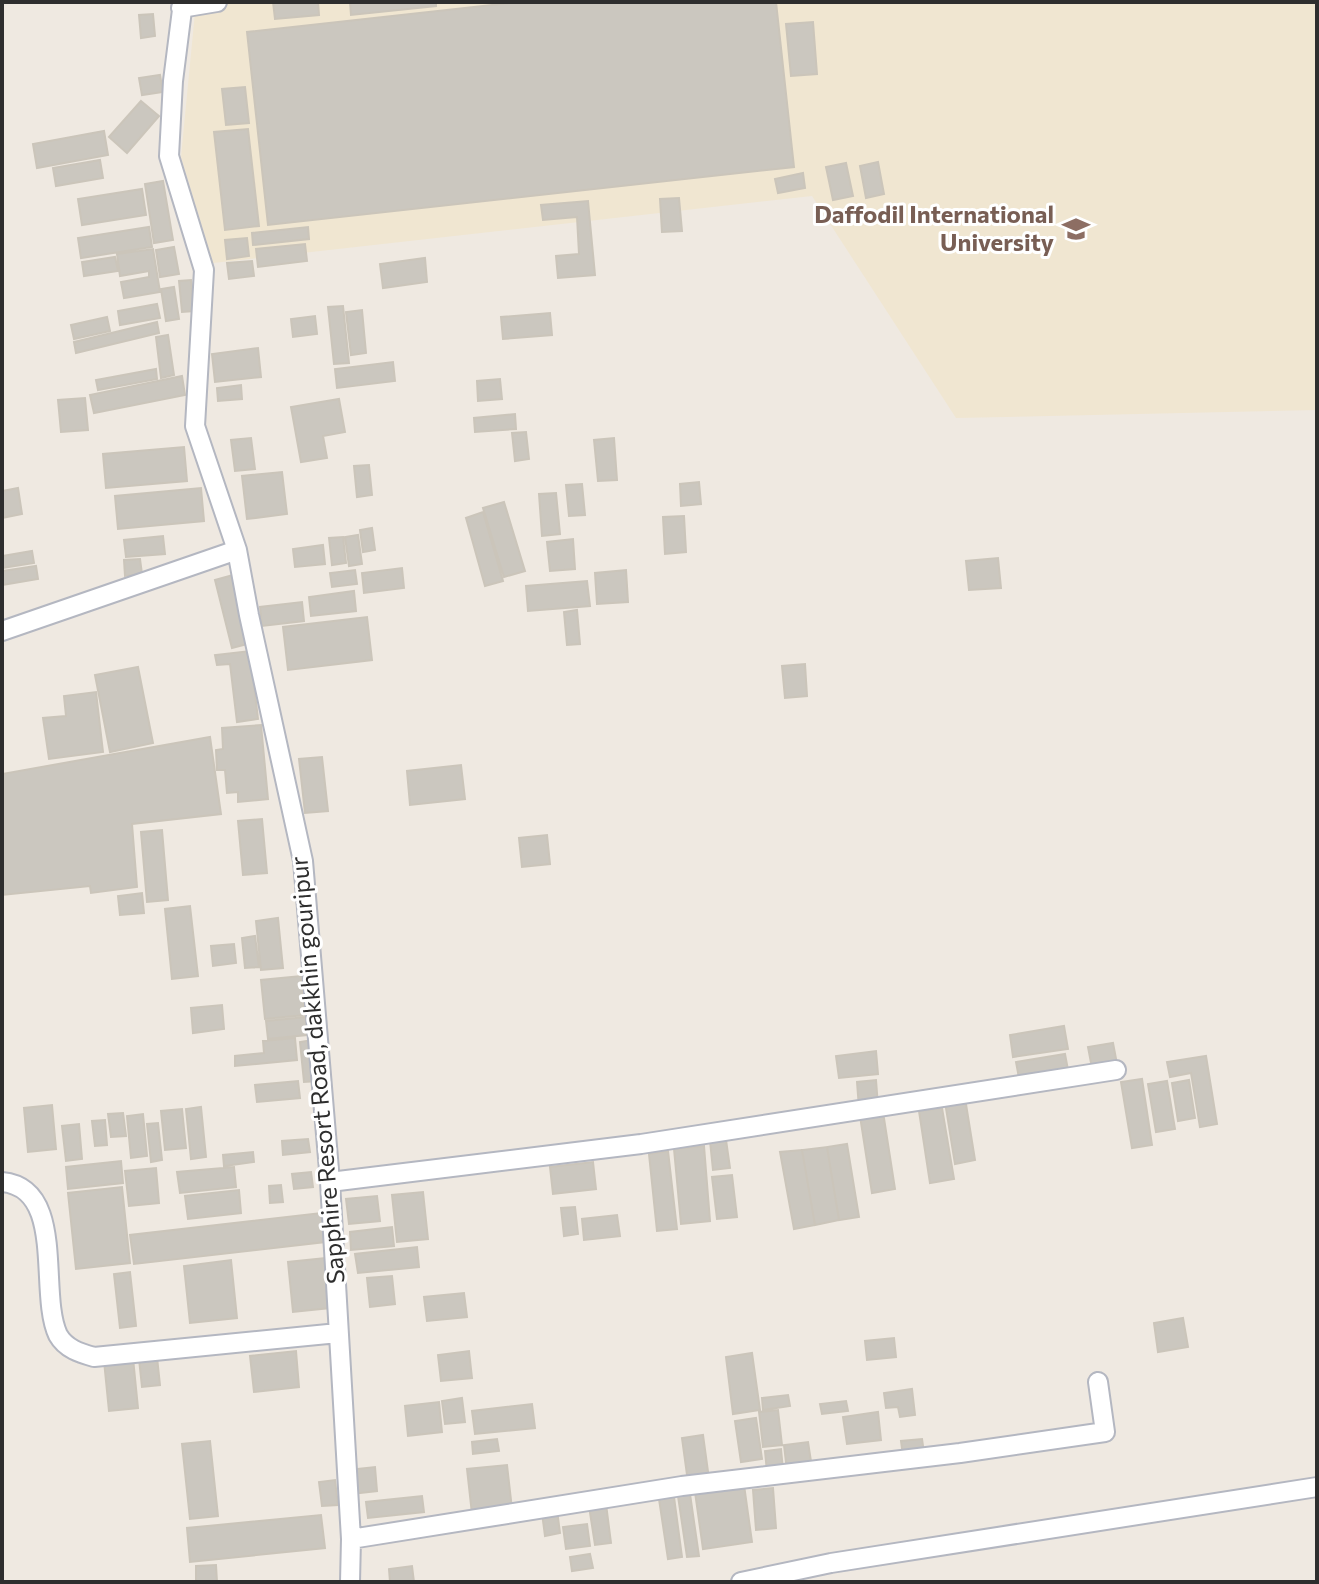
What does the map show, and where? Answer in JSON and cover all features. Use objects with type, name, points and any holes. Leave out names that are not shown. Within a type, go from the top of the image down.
[{"type":"street","points":[[182,5],[217,2]]},
{"type":"street","name":"Sapphire Resort Road, dakkhin gouripur","points":[[182,5],[169,156],[204,270],[195,426],[237,550],[303,861],[330,1182],[351,1539],[350,1582]]},
{"type":"street","points":[[2,631],[237,550]]},
{"type":"street","points":[[330,1182],[641,1144],[1116,1070]]},
{"type":"street","points":[[2,1182],[14,1183],[33,1198],[43,1215],[55,1321],[59,1335],[74,1352],[94,1357],[338,1333]]},
{"type":"street","points":[[351,1539],[682,1486],[960,1453],[1105,1432],[1098,1382]]},
{"type":"street","points":[[741,1582],[846,1560],[1317,1487]]},
{"type":"shaded area","name":"Daffodil International University","points":[[196,2],[1317,2],[1317,410],[956,418],[812,196],[213,263],[181,157]]},
{"type":"building","points":[[273,2],[318,2],[319,15],[275,19]]},
{"type":"building","points":[[350,2],[436,2],[436,6],[351,15]]},
{"type":"building","points":[[520,2],[776,2],[794,167],[268,225],[247,32]]},
{"type":"building","points":[[153,14],[155,36],[141,38],[139,15]]},
{"type":"building","points":[[813,22],[817,74],[791,76],[786,24]]},
{"type":"building","points":[[160,75],[163,92],[142,95],[139,78]]},
{"type":"building","points":[[245,87],[249,123],[226,125],[222,89]]},
{"type":"building","points":[[141,101],[159,116],[127,153],[109,137]]},
{"type":"building","points":[[248,129],[259,226],[225,230],[214,132]]},
{"type":"building","points":[[104,131],[108,155],[37,168],[33,144]]},
{"type":"building","points":[[100,160],[103,178],[56,186],[53,168]]},
{"type":"building","points":[[878,162],[884,194],[866,198],[860,166]]},
{"type":"building","points":[[846,163],[853,196],[833,200],[826,167]]},
{"type":"building","points":[[803,173],[805,188],[778,193],[775,179]]},
{"type":"building","points":[[163,181],[173,240],[154,243],[145,184]]},
{"type":"building","points":[[142,189],[146,215],[82,225],[78,199]]},
{"type":"building","points":[[679,198],[682,231],[662,232],[660,199]]},
{"type":"building","points":[[588,201],[595,275],[558,278],[556,256],[579,254],[577,217],[543,220],[541,205]]},
{"type":"building","points":[[149,227],[152,247],[81,258],[78,238]]},
{"type":"building","points":[[308,227],[309,239],[253,245],[252,233]]},
{"type":"building","points":[[247,238],[249,256],[227,259],[225,240]]},
{"type":"building","points":[[305,244],[307,261],[258,267],[256,249]]},
{"type":"building","points":[[174,247],[179,274],[160,277],[156,250]]},
{"type":"building","points":[[153,249],[160,292],[124,298],[121,282],[149,277],[149,271],[120,276],[117,254]]},
{"type":"building","points":[[115,257],[118,271],[84,276],[82,262]]},
{"type":"building","points":[[425,258],[427,282],[383,288],[380,264]]},
{"type":"building","points":[[252,261],[254,276],[229,279],[227,263]]},
{"type":"building","points":[[191,280],[194,311],[182,312],[179,281]]},
{"type":"building","points":[[174,287],[179,319],[166,321],[161,289]]},
{"type":"building","points":[[157,304],[160,318],[120,325],[118,311]]},
{"type":"building","points":[[343,306],[349,363],[334,364],[328,307]]},
{"type":"building","points":[[362,310],[366,353],[351,355],[346,312]]},
{"type":"building","points":[[550,313],[552,335],[503,339],[501,317]]},
{"type":"building","points":[[315,316],[317,334],[293,337],[291,319]]},
{"type":"building","points":[[107,317],[110,331],[74,339],[71,325]]},
{"type":"building","points":[[157,322],[159,333],[76,353],[74,342]]},
{"type":"building","points":[[168,335],[174,375],[161,378],[156,337]]},
{"type":"building","points":[[258,348],[261,377],[215,382],[212,354]]},
{"type":"building","points":[[393,362],[395,381],[337,388],[335,369]]},
{"type":"building","points":[[156,369],[157,379],[98,390],[96,380]]},
{"type":"building","points":[[182,376],[185,395],[94,413],[90,395]]},
{"type":"building","points":[[500,379],[502,399],[478,401],[477,381]]},
{"type":"building","points":[[241,385],[242,399],[218,401],[217,388]]},
{"type":"building","points":[[85,398],[88,430],[61,432],[58,400]]},
{"type":"building","points":[[339,399],[345,432],[323,436],[327,458],[301,462],[291,407]]},
{"type":"building","points":[[515,414],[516,429],[475,432],[474,418]]},
{"type":"building","points":[[526,432],[529,459],[515,461],[512,433]]},
{"type":"building","points":[[251,438],[255,469],[235,471],[231,440]]},
{"type":"building","points":[[614,438],[617,480],[598,481],[594,440]]},
{"type":"building","points":[[184,447],[187,481],[106,488],[103,454]]},
{"type":"building","points":[[369,465],[372,495],[357,497],[354,466]]},
{"type":"building","points":[[282,472],[287,514],[247,519],[242,476]]},
{"type":"building","points":[[699,482],[701,504],[681,506],[680,484]]},
{"type":"building","points":[[582,484],[585,515],[569,516],[566,485]]},
{"type":"building","points":[[18,488],[22,514],[2,518],[2,491]]},
{"type":"building","points":[[201,488],[204,521],[118,529],[115,496]]},
{"type":"building","points":[[556,493],[560,534],[542,536],[539,494]]},
{"type":"building","points":[[504,502],[525,571],[504,577],[483,508]]},
{"type":"building","points":[[483,512],[503,581],[485,586],[466,518]]},
{"type":"building","points":[[684,516],[686,552],[665,554],[663,517]]},
{"type":"building","points":[[372,528],[375,550],[363,552],[360,530]]},
{"type":"building","points":[[358,535],[362,564],[349,566],[345,537]]},
{"type":"building","points":[[163,536],[165,554],[126,557],[124,540]]},
{"type":"building","points":[[343,537],[346,563],[332,565],[329,538]]},
{"type":"building","points":[[573,539],[575,569],[550,571],[547,542]]},
{"type":"building","points":[[323,545],[325,564],[295,567],[293,549]]},
{"type":"building","points":[[32,551],[34,563],[2,568],[2,556]]},
{"type":"building","points":[[998,558],[1001,588],[969,590],[966,561]]},
{"type":"building","points":[[140,559],[142,574],[125,576],[124,560]]},
{"type":"building","points":[[36,566],[38,579],[2,585],[2,571]]},
{"type":"building","points":[[402,568],[404,588],[364,593],[362,573]]},
{"type":"building","points":[[355,570],[357,584],[332,587],[330,573]]},
{"type":"building","points":[[626,570],[628,602],[597,604],[595,573]]},
{"type":"building","points":[[233,575],[251,643],[232,648],[215,580]]},
{"type":"building","points":[[587,581],[590,606],[528,611],[526,586]]},
{"type":"building","points":[[354,591],[356,611],[311,616],[309,597]]},
{"type":"building","points":[[302,602],[304,621],[262,626],[260,607]]},
{"type":"building","points":[[577,610],[580,644],[567,645],[564,612]]},
{"type":"building","points":[[367,617],[372,660],[288,670],[283,627]]},
{"type":"building","points":[[250,651],[258,719],[237,722],[230,664],[217,665],[215,655]]},
{"type":"building","points":[[805,664],[807,696],[785,698],[782,666]]},
{"type":"building","points":[[138,667],[153,743],[110,752],[95,675]]},
{"type":"building","points":[[96,692],[103,752],[49,759],[43,718],[66,716],[64,696]]},
{"type":"building","points":[[261,725],[268,799],[238,802],[238,792],[227,793],[225,770],[217,770],[216,750],[223,749],[222,728]]},
{"type":"building","points":[[210,737],[221,814],[132,824],[137,887],[91,893],[90,886],[2,895],[2,774]]},
{"type":"building","points":[[322,757],[328,811],[305,813],[299,759]]},
{"type":"building","points":[[461,765],[465,799],[410,805],[407,771]]},
{"type":"building","points":[[262,819],[267,873],[243,875],[238,821]]},
{"type":"building","points":[[162,830],[168,900],[147,902],[141,832]]},
{"type":"building","points":[[547,835],[550,864],[522,867],[519,838]]},
{"type":"building","points":[[142,893],[144,913],[120,915],[118,896]]},
{"type":"building","points":[[190,906],[198,976],[172,979],[165,909]]},
{"type":"building","points":[[278,918],[283,968],[261,970],[256,921]]},
{"type":"building","points":[[255,936],[259,967],[245,968],[242,938]]},
{"type":"building","points":[[234,944],[236,963],[213,966],[211,946]]},
{"type":"building","points":[[301,976],[305,1015],[265,1019],[261,980]]},
{"type":"building","points":[[222,1005],[224,1029],[193,1033],[191,1008]]},
{"type":"building","points":[[306,1017],[307,1035],[268,1039],[266,1021]]},
{"type":"building","points":[[1064,1026],[1068,1049],[1013,1057],[1010,1035]]},
{"type":"building","points":[[295,1038],[297,1060],[235,1066],[235,1056],[264,1053],[263,1041]]},
{"type":"building","points":[[313,1040],[317,1081],[304,1082],[300,1042]]},
{"type":"building","points":[[1113,1043],[1117,1064],[1092,1068],[1088,1047]]},
{"type":"building","points":[[876,1051],[878,1074],[839,1078],[836,1056]]},
{"type":"building","points":[[1065,1054],[1068,1070],[1019,1078],[1016,1062]]},
{"type":"building","points":[[1206,1056],[1217,1124],[1200,1127],[1191,1073],[1170,1077],[1167,1062]]},
{"type":"building","points":[[1142,1079],[1152,1145],[1132,1148],[1121,1082]]},
{"type":"building","points":[[876,1080],[878,1106],[859,1108],[857,1082]]},
{"type":"building","points":[[1189,1080],[1195,1118],[1178,1121],[1172,1083]]},
{"type":"building","points":[[298,1081],[300,1098],[257,1102],[255,1085]]},
{"type":"building","points":[[1167,1081],[1175,1129],[1156,1132],[1148,1084]]},
{"type":"building","points":[[965,1098],[975,1160],[955,1164],[945,1102]]},
{"type":"building","points":[[52,1105],[56,1149],[28,1152],[24,1108]]},
{"type":"building","points":[[201,1107],[206,1157],[191,1159],[186,1109]]},
{"type":"building","points":[[942,1108],[954,1179],[930,1183],[919,1111]]},
{"type":"building","points":[[182,1109],[186,1148],[165,1150],[161,1111]]},
{"type":"building","points":[[883,1112],[895,1189],[872,1193],[860,1116]]},
{"type":"building","points":[[123,1113],[126,1136],[111,1137],[108,1114]]},
{"type":"building","points":[[143,1114],[147,1156],[131,1158],[127,1116]]},
{"type":"building","points":[[105,1120],[107,1145],[95,1146],[92,1121]]},
{"type":"building","points":[[158,1123],[162,1160],[151,1162],[147,1124]]},
{"type":"building","points":[[79,1124],[82,1159],[66,1161],[62,1126]]},
{"type":"building","points":[[308,1139],[310,1152],[283,1155],[282,1141]]},
{"type":"building","points":[[726,1140],[730,1168],[713,1170],[710,1141]]},
{"type":"building","points":[[847,1144],[859,1217],[839,1220],[827,1147]]},
{"type":"building","points":[[704,1146],[710,1221],[681,1224],[674,1149]]},
{"type":"building","points":[[827,1147],[839,1220],[815,1225],[802,1150]]},
{"type":"building","points":[[802,1150],[815,1225],[794,1229],[780,1152]]},
{"type":"building","points":[[668,1151],[677,1229],[657,1231],[649,1154]]},
{"type":"building","points":[[253,1152],[254,1162],[224,1166],[223,1155]]},
{"type":"building","points":[[121,1161],[123,1183],[68,1189],[66,1167]]},
{"type":"building","points":[[593,1162],[596,1189],[553,1194],[550,1167]]},
{"type":"building","points":[[234,1167],[236,1187],[180,1193],[177,1172]]},
{"type":"building","points":[[156,1168],[159,1203],[129,1206],[125,1171]]},
{"type":"building","points":[[311,1172],[313,1187],[294,1189],[292,1174]]},
{"type":"building","points":[[732,1175],[737,1217],[717,1219],[712,1177]]},
{"type":"building","points":[[281,1185],[283,1202],[270,1203],[269,1186]]},
{"type":"building","points":[[122,1187],[130,1263],[76,1269],[68,1193]]},
{"type":"building","points":[[239,1190],[241,1213],[188,1219],[185,1196]]},
{"type":"building","points":[[423,1192],[428,1239],[397,1242],[392,1195]]},
{"type":"building","points":[[377,1196],[380,1221],[349,1224],[346,1199]]},
{"type":"building","points":[[575,1207],[578,1234],[564,1236],[561,1208]]},
{"type":"building","points":[[321,1213],[325,1242],[134,1264],[130,1235]]},
{"type":"building","points":[[617,1215],[620,1236],[584,1240],[582,1219]]},
{"type":"building","points":[[392,1227],[394,1246],[351,1250],[350,1232]]},
{"type":"building","points":[[417,1247],[419,1267],[358,1273],[355,1254]]},
{"type":"building","points":[[325,1258],[330,1308],[293,1312],[288,1262]]},
{"type":"building","points":[[231,1260],[237,1318],[190,1323],[184,1266]]},
{"type":"building","points":[[130,1272],[136,1326],[120,1328],[114,1274]]},
{"type":"building","points":[[392,1276],[395,1304],[370,1307],[367,1278]]},
{"type":"building","points":[[464,1293],[467,1317],[427,1321],[424,1297]]},
{"type":"building","points":[[1183,1318],[1188,1347],[1158,1352],[1154,1323]]},
{"type":"building","points":[[894,1338],[896,1357],[867,1360],[865,1341]]},
{"type":"building","points":[[296,1351],[299,1387],[254,1392],[250,1356]]},
{"type":"building","points":[[469,1351],[472,1378],[441,1381],[438,1355]]},
{"type":"building","points":[[752,1353],[760,1410],[733,1414],[726,1357]]},
{"type":"building","points":[[157,1357],[160,1385],[142,1387],[139,1359]]},
{"type":"building","points":[[133,1358],[138,1408],[109,1411],[104,1361]]},
{"type":"building","points":[[912,1389],[915,1415],[900,1417],[898,1407],[886,1408],[884,1393]]},
{"type":"building","points":[[788,1395],[790,1406],[763,1410],[762,1398]]},
{"type":"building","points":[[462,1398],[465,1422],[445,1424],[442,1401]]},
{"type":"building","points":[[846,1401],[848,1411],[822,1414],[820,1404]]},
{"type":"building","points":[[439,1402],[442,1432],[408,1436],[405,1406]]},
{"type":"building","points":[[532,1404],[535,1428],[475,1434],[472,1411]]},
{"type":"building","points":[[778,1410],[782,1445],[763,1447],[759,1412]]},
{"type":"building","points":[[878,1412],[881,1440],[847,1444],[843,1417]]},
{"type":"building","points":[[756,1418],[762,1459],[741,1462],[735,1421]]},
{"type":"building","points":[[703,1435],[709,1479],[688,1482],[682,1438]]},
{"type":"building","points":[[497,1439],[499,1451],[473,1454],[472,1442]]},
{"type":"building","points":[[922,1439],[924,1453],[903,1456],[901,1441]]},
{"type":"building","points":[[210,1441],[218,1516],[190,1519],[182,1444]]},
{"type":"building","points":[[808,1442],[812,1468],[787,1471],[784,1445]]},
{"type":"building","points":[[781,1449],[783,1470],[767,1472],[765,1451]]},
{"type":"building","points":[[507,1465],[512,1509],[472,1514],[467,1469]]},
{"type":"building","points":[[375,1467],[377,1491],[352,1494],[349,1470]]},
{"type":"building","points":[[335,1480],[338,1505],[322,1506],[319,1482]]},
{"type":"building","points":[[744,1485],[752,1542],[703,1549],[695,1492]]},
{"type":"building","points":[[773,1488],[776,1528],[756,1530],[753,1490]]},
{"type":"building","points":[[690,1494],[699,1556],[687,1557],[678,1496]]},
{"type":"building","points":[[422,1496],[424,1512],[368,1518],[366,1502]]},
{"type":"building","points":[[674,1497],[682,1557],[668,1559],[659,1499]]},
{"type":"building","points":[[606,1504],[611,1543],[595,1545],[589,1506]]},
{"type":"building","points":[[557,1510],[560,1533],[545,1536],[542,1513]]},
{"type":"building","points":[[321,1515],[325,1548],[190,1562],[187,1528]]},
{"type":"building","points":[[587,1524],[590,1546],[566,1549],[563,1527]]},
{"type":"building","points":[[590,1554],[593,1568],[572,1571],[570,1557]]},
{"type":"building","points":[[216,1565],[217,1582],[196,1582],[196,1566]]},
{"type":"building","points":[[412,1566],[414,1582],[390,1582],[389,1569]]},
{"type":"place","name":"Daffodil International University","points":[[1076,229]]}]
